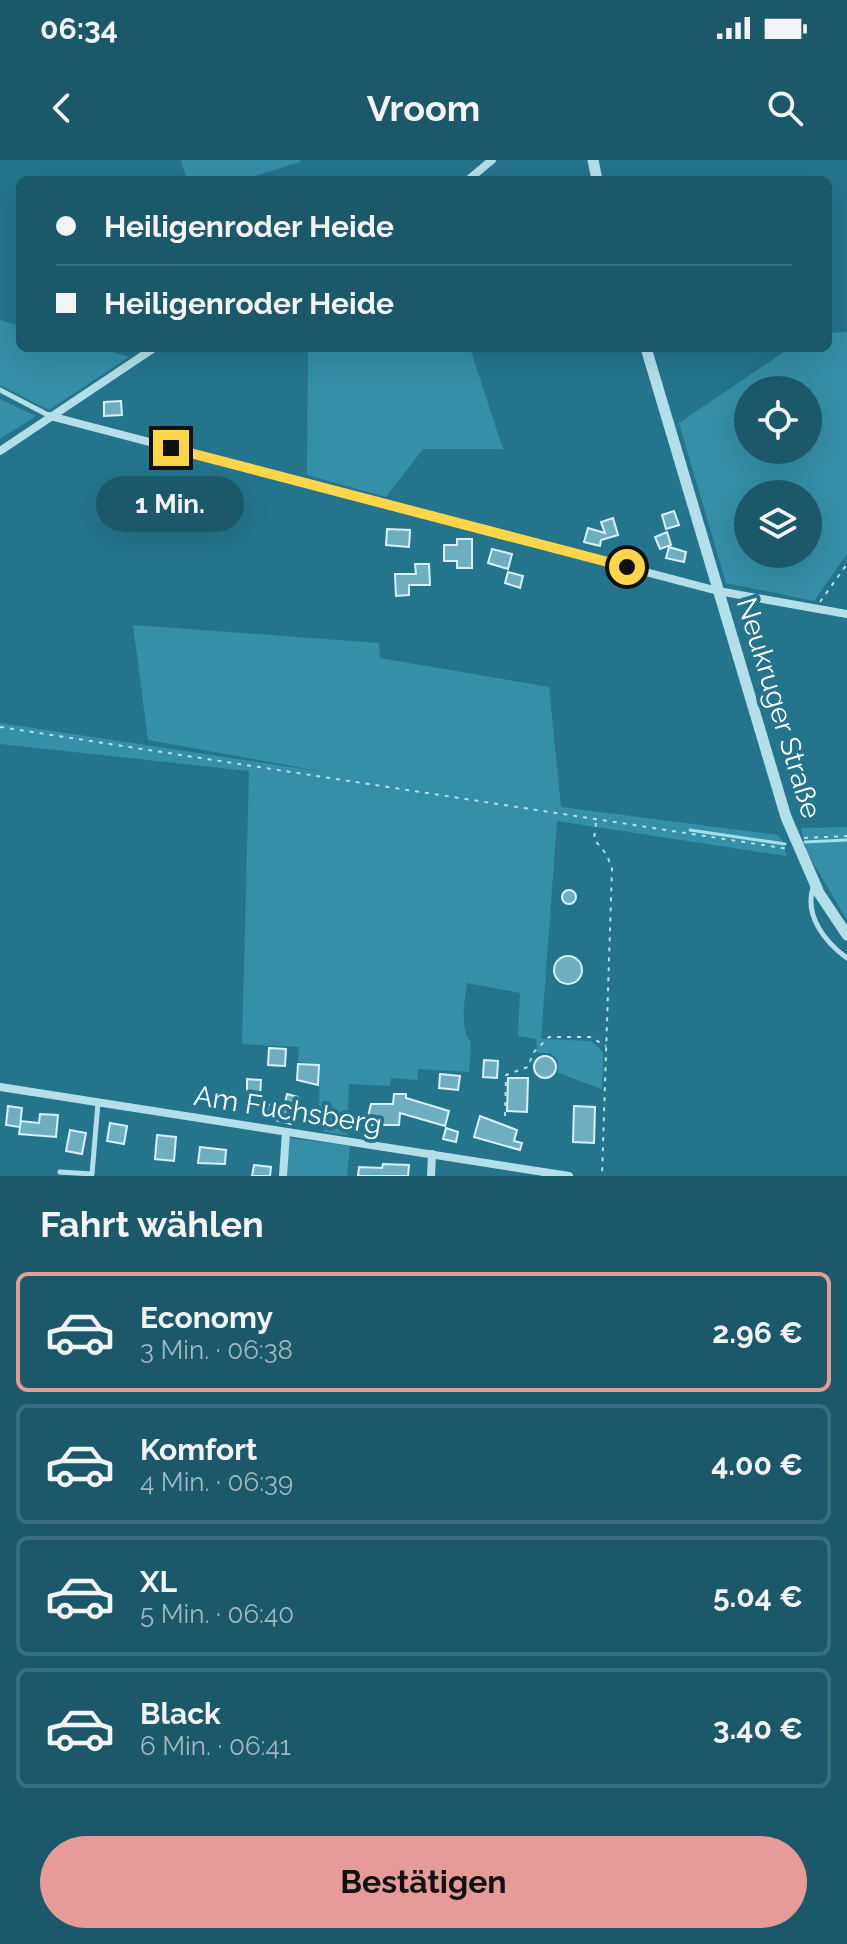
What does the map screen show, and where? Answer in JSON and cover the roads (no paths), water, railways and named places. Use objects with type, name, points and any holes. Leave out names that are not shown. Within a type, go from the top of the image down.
[{"type":"street","points":[[473,176],[492,160]]},
{"type":"street","points":[[0,451],[148,352]]},
{"type":"street","name":"Neukruger Straße","points":[[647,352],[796,842],[814,883],[847,935]]},
{"type":"street","points":[[50,416],[718,591],[847,614]]},
{"type":"street","name":"Am Fuchsberg","points":[[0,1087],[564,1176]]},
{"type":"street","points":[[283,1176],[286,1132]]},
{"type":"street","points":[[431,1176],[432,1154]]},
{"type":"lane","points":[[0,390],[50,416]]},
{"type":"lane","points":[[814,883],[811,905],[819,927],[830,945],[847,958]]},
{"type":"lane","points":[[60,1172],[92,1174],[98,1102]]},
{"type":"waterway","points":[[690,830],[785,844]]},
{"type":"waterway","points":[[805,842],[847,840]]}]
